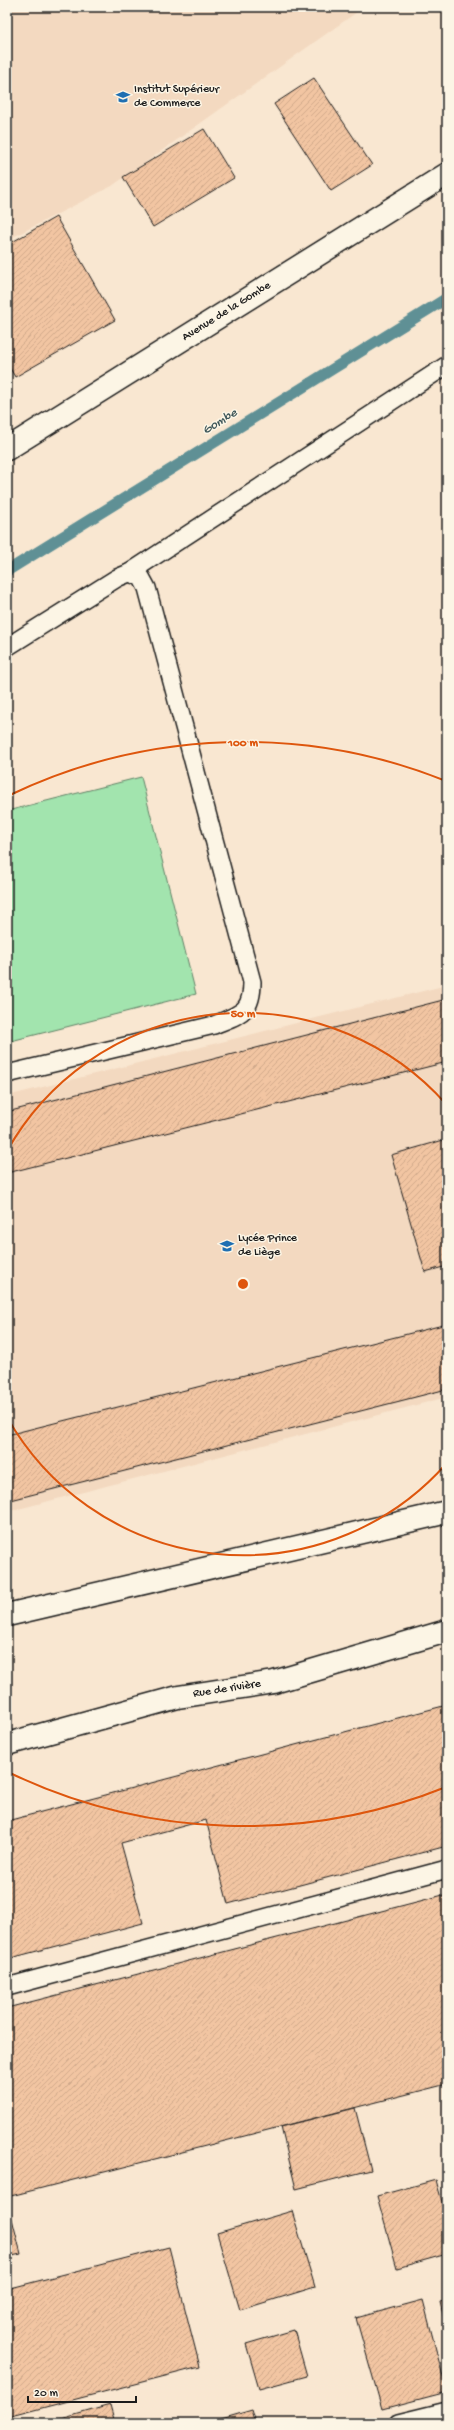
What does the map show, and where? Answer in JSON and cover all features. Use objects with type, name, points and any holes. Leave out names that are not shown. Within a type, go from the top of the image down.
[{"type":"street","name":"Avenue de la Gombe","points":[[7,449],[447,174]]},
{"type":"street","points":[[7,1615],[447,1512]]},
{"type":"street","name":"Rue de rivière","points":[[7,1744],[178,1697],[274,1682],[447,1631]]},
{"type":"lane","points":[[7,647],[129,573],[447,365]]},
{"type":"lane","points":[[7,1074],[214,1025],[240,1014],[252,999],[252,982],[147,588],[141,577],[129,573]]},
{"type":"lane","points":[[7,1987],[447,1869]]},
{"type":"lane","points":[[398,2423],[447,2411]]},
{"type":"shaded area","name":"Institut Supérieur de Commerce","points":[[7,7],[364,7],[112,186],[7,240]]},
{"type":"shaded area","name":"Lycée Prince de Liège","points":[[447,985],[447,1397],[7,1512],[7,1096]]},
{"type":"green space","points":[[141,777],[196,994],[7,1042],[7,811]]},
{"type":"building","points":[[314,78],[372,165],[331,191],[274,104]]},
{"type":"building","points":[[204,129],[234,178],[153,227],[123,177]]},
{"type":"building","points":[[56,217],[115,320],[15,377],[7,363],[7,245]]},
{"type":"building","points":[[447,999],[447,1062],[7,1173],[7,1112]]},
{"type":"building","points":[[447,1139],[447,1266],[425,1272],[391,1155]]},
{"type":"building","points":[[447,1324],[447,1389],[7,1501],[7,1435]]},
{"type":"building","points":[[447,1705],[447,1846],[228,1904],[206,1820],[121,1843],[143,1923],[7,1959],[7,1821]]},
{"type":"building","points":[[447,1894],[447,2084],[7,2197],[7,2008]]},
{"type":"building","points":[[355,2108],[371,2170],[296,2189],[281,2127]]},
{"type":"building","points":[[436,2180],[447,2220],[447,2254],[397,2268],[377,2196]]},
{"type":"building","points":[[7,2199],[21,2254],[7,2257]]},
{"type":"building","points":[[292,2211],[315,2287],[240,2310],[217,2233]]},
{"type":"building","points":[[169,2247],[200,2367],[7,2417],[7,2289]]},
{"type":"building","points":[[423,2300],[447,2392],[382,2409],[356,2318]]},
{"type":"building","points":[[447,2300],[447,2332],[440,2302]]},
{"type":"building","points":[[294,2330],[307,2376],[259,2389],[246,2344]]},
{"type":"building","points":[[110,2405],[115,2423],[47,2423]]},
{"type":"building","points":[[252,2410],[256,2423],[211,2423],[211,2422]]},
{"type":"waterway","name":"Gombe","points":[[7,571],[447,298]]},
{"type":"place","name":"Institut Supérieur de Commerce","points":[[123,97]]},
{"type":"place","name":"Lycée Prince de Liège","points":[[227,1246]]}]
